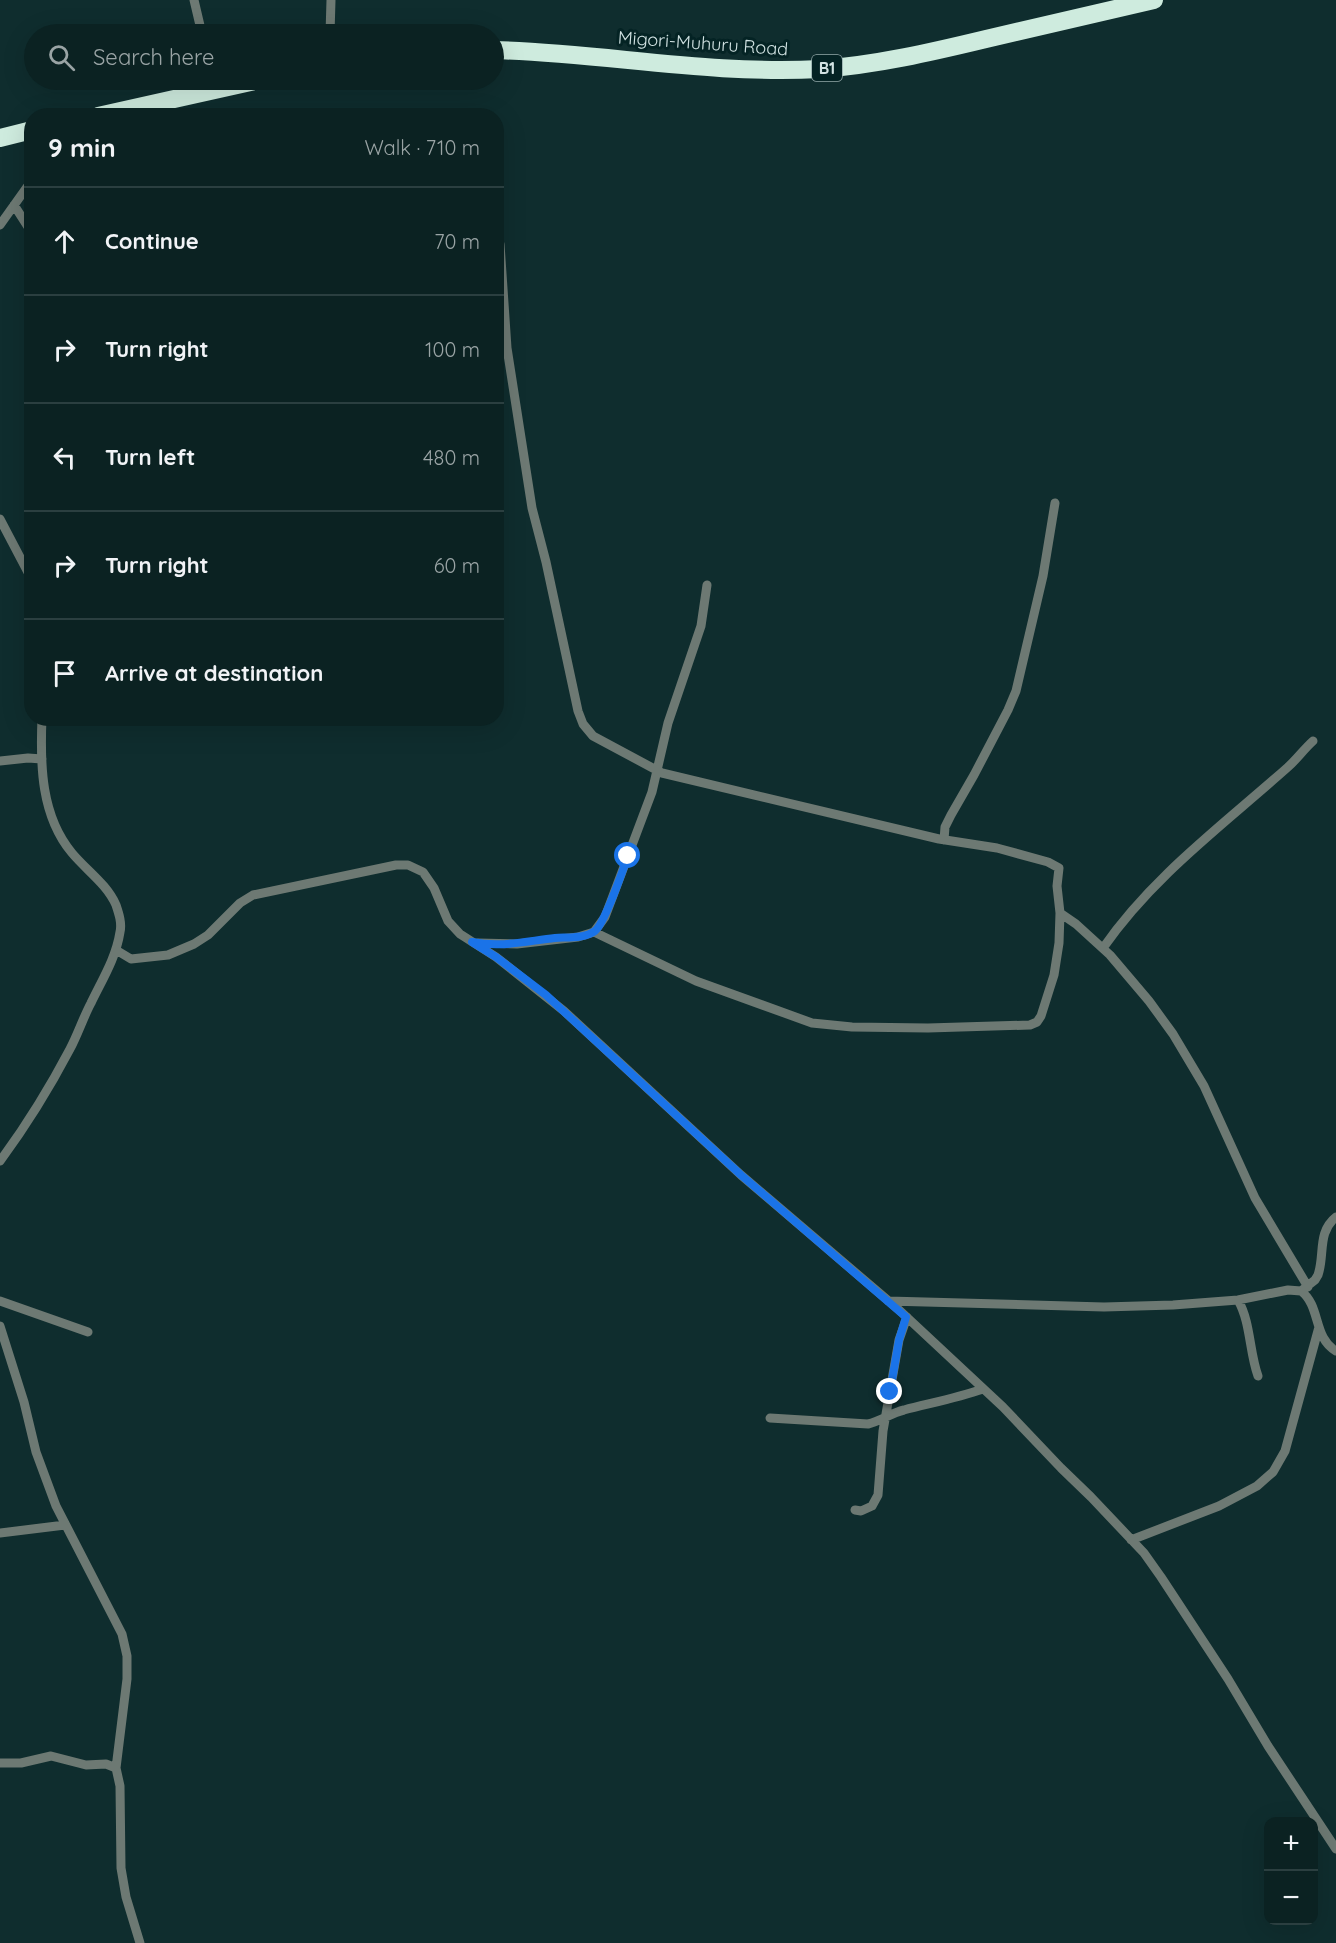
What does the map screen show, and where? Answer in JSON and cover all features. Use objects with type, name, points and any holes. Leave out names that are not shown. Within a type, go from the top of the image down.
[{"type":"highway","name":"Migori-Muhuru Road","points":[[504,50],[550,52],[734,69],[821,69],[927,53],[1154,0]]},
{"type":"highway","points":[[127,108],[193,90]]},
{"type":"highway","points":[[0,138],[24,132]]},
{"type":"street","points":[[194,0],[200,24]]},
{"type":"street","points":[[330,24],[331,0]]},
{"type":"street","points":[[0,225],[24,191]]},
{"type":"street","points":[[14,205],[24,221]]},
{"type":"street","points":[[504,303],[507,348],[531,499],[578,711],[583,724],[594,736],[657,771],[944,840],[997,848],[1056,865],[1059,868],[1057,886],[1060,913],[1059,943],[1054,975],[1041,1016],[1037,1022],[1030,1024],[928,1028],[852,1027],[812,1023],[696,981],[594,932]]},
{"type":"street","points":[[944,840],[945,827],[951,814],[974,775],[1016,691],[1043,576],[1055,503]]},
{"type":"street","points":[[0,519],[24,565]]},
{"type":"street","points":[[472,942],[517,944],[578,937],[594,932],[605,917],[635,841],[657,771],[668,723],[701,626],[707,585]]},
{"type":"street","points":[[0,1161],[59,1069],[110,966],[121,928],[114,902],[93,874],[73,855],[54,825],[46,793],[42,759],[42,726]]},
{"type":"street","points":[[1103,948],[1130,913],[1175,866],[1290,765],[1313,741]]},
{"type":"street","points":[[0,761],[42,759]]},
{"type":"street","points":[[116,950],[131,960],[168,955],[199,941],[216,928],[240,903],[261,892],[311,884],[396,865],[417,868],[429,878],[448,921],[460,934],[496,957],[546,995],[741,1175],[906,1317],[1039,1443],[1091,1497],[1161,1577],[1336,1849]]},
{"type":"street","points":[[1060,913],[1103,948],[1149,1001],[1173,1034],[1204,1086],[1255,1198],[1304,1289],[1326,1343],[1336,1351]]},
{"type":"street","points":[[888,1301],[1142,1307],[1238,1300],[1304,1289],[1318,1275],[1324,1231],[1336,1217]]},
{"type":"street","points":[[1238,1300],[1247,1323],[1253,1361],[1258,1376]]},
{"type":"street","points":[[0,1302],[88,1332]]},
{"type":"street","points":[[855,1510],[872,1506],[878,1495],[885,1418],[899,1340],[906,1317]]},
{"type":"street","points":[[0,1326],[24,1402],[36,1452],[65,1525],[126,1645],[128,1679],[116,1768],[120,1786],[122,1876],[126,1898],[140,1943]]},
{"type":"street","points":[[1131,1540],[1219,1506],[1257,1486],[1273,1472],[1285,1451],[1319,1327]]},
{"type":"street","points":[[770,1418],[868,1424],[901,1411],[944,1402],[983,1389]]},
{"type":"street","points":[[0,1533],[65,1525]]},
{"type":"street","points":[[0,1763],[14,1764],[51,1756],[77,1763],[94,1766],[110,1765],[116,1768]]},
{"type":"route","points":[[628,856],[605,917],[594,932],[578,937],[505,945],[472,942],[546,995],[741,1175],[906,1317],[899,1340],[890,1392]]}]
